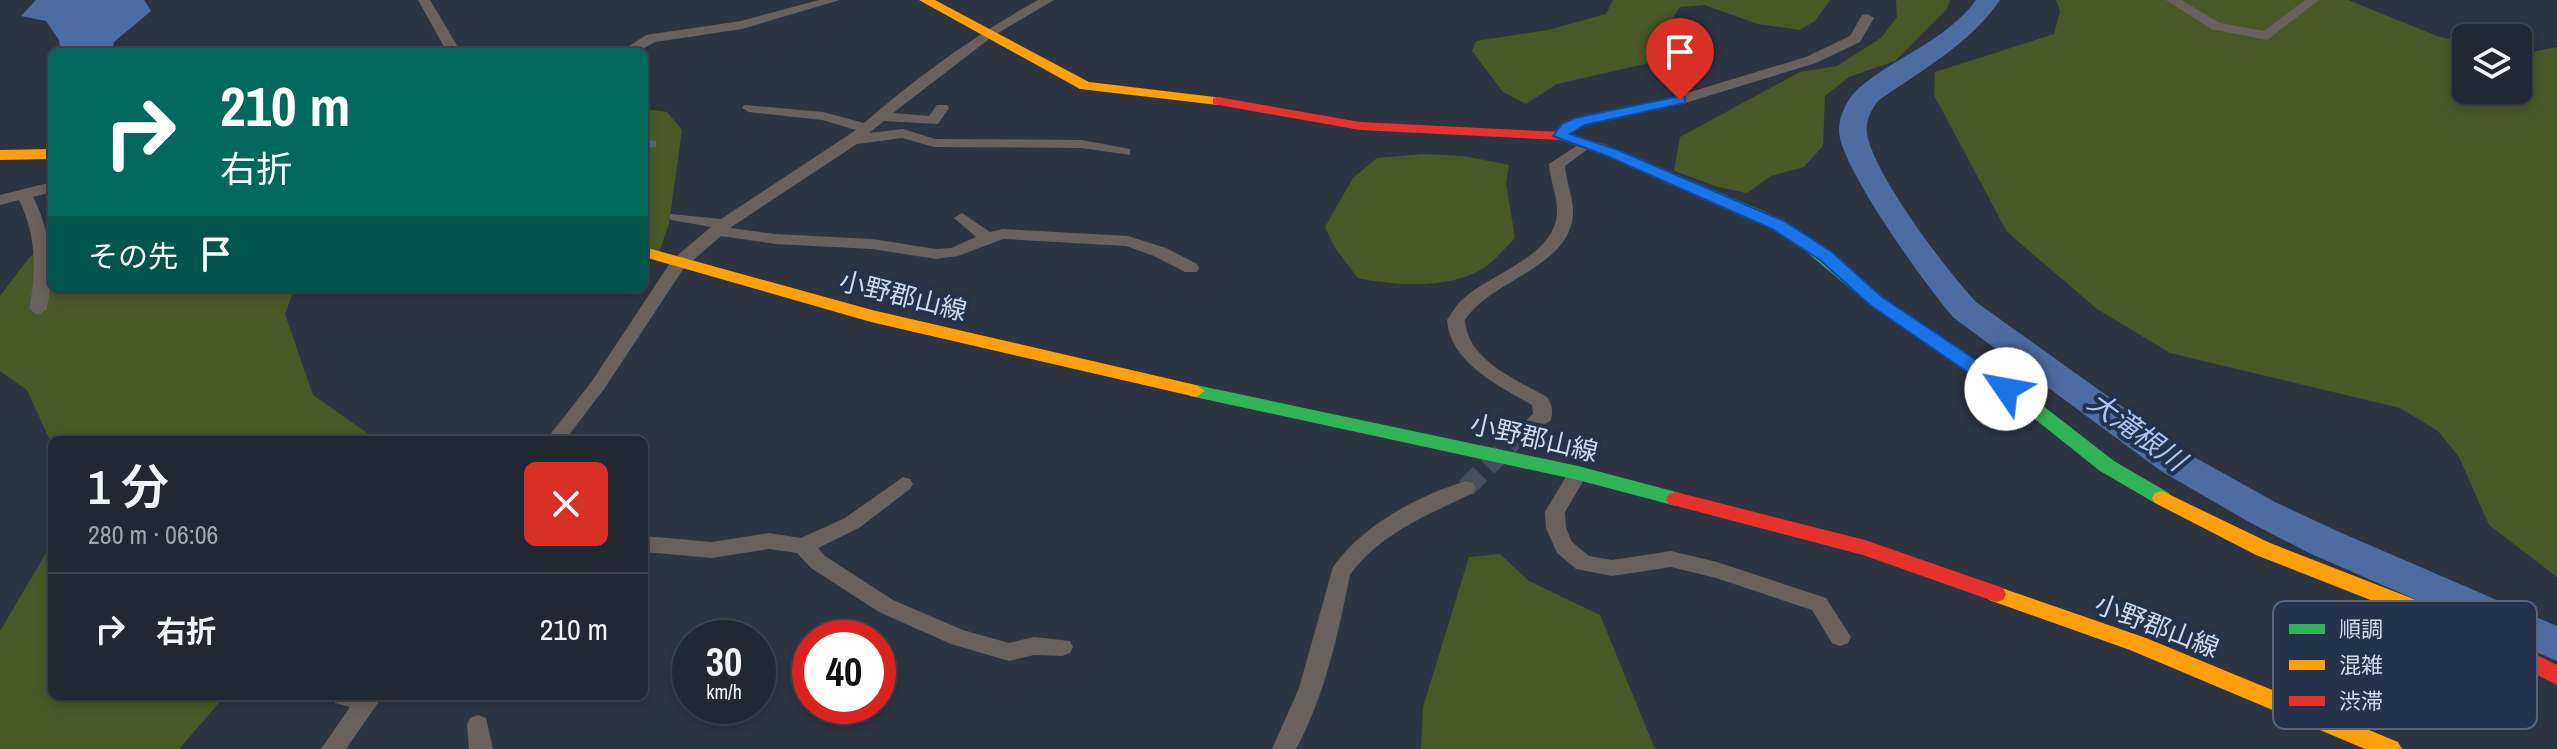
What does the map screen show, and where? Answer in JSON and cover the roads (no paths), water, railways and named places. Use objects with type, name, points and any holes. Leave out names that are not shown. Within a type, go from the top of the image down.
[{"type":"street","points":[[424,0],[451,48]]},
{"type":"street","points":[[635,48],[657,37],[742,25],[834,0]]},
{"type":"street","points":[[925,0],[1085,86],[1112,91],[1170,93],[1360,126],[1561,136],[1587,143],[1760,215],[1804,241],[1876,301],[2027,403],[2107,466],[2186,512],[2249,543],[2402,601]]},
{"type":"street","points":[[558,436],[598,385],[678,264],[722,227],[853,140],[988,33],[1048,0]]},
{"type":"street","points":[[2172,0],[2216,26],[2267,36],[2313,0]]},
{"type":"street","points":[[1561,136],[1567,128],[1580,122],[1680,100],[1833,51],[1855,39],[1867,18]]},
{"type":"street","points":[[749,108],[823,116],[867,128]]},
{"type":"street","points":[[880,116],[933,121],[942,108]]},
{"type":"street","points":[[853,140],[903,133],[934,143],[1082,144],[1125,152]]},
{"type":"street","points":[[1521,433],[1543,416],[1541,402],[1476,360],[1457,338],[1455,321],[1464,307],[1515,275],[1557,236],[1566,198],[1559,181],[1557,164],[1587,143]]},
{"type":"street","points":[[0,155],[48,154]]},
{"type":"street","points":[[0,200],[48,188]]},
{"type":"street","points":[[24,195],[39,237],[43,286],[38,309]]},
{"type":"street","points":[[677,217],[773,241],[839,241],[935,254],[961,251],[986,237],[1003,234],[1128,241],[1160,252],[1191,268]]},
{"type":"street","points":[[962,218],[986,237]]},
{"type":"street","name":"小野郡山線","points":[[648,253],[678,264],[1051,360],[1578,473],[1865,548],[2138,644],[2273,700]]},
{"type":"street","points":[[1578,473],[1555,512],[1556,528],[1564,547],[1583,563],[1612,568],[1671,559],[1717,570],[1809,598],[1826,611],[1840,637]]},
{"type":"street","points":[[648,544],[712,550],[769,541],[803,546],[852,523],[903,484]]},
{"type":"street","points":[[1284,749],[1304,704],[1340,573],[1348,558],[1385,529],[1466,488]]},
{"type":"street","points":[[803,546],[818,562],[886,606],[959,638],[1009,652],[1034,646],[1062,647]]},
{"type":"street","points":[[2537,665],[2557,676]]},
{"type":"street","points":[[333,749],[368,700]]},
{"type":"street","points":[[478,725],[481,749]]},
{"type":"street","name":"小野郡山線","points":[[2342,729],[2390,749]]},
{"type":"water","points":[[36,0],[144,0],[151,11],[114,42],[113,48],[60,48],[59,40],[46,21],[21,16]]},
{"type":"waterway","name":"大滝根川","points":[[1988,0],[1979,13],[1951,39],[1869,94],[1857,108],[1853,133],[1863,160],[1898,220],[1942,285],[1965,310],[2174,462],[2262,512],[2323,542],[2458,601]]},
{"type":"waterway","name":"大滝根川","points":[[2537,635],[2557,644]]},
{"type":"tunnel","points":[[1466,488],[1521,433]]}]
